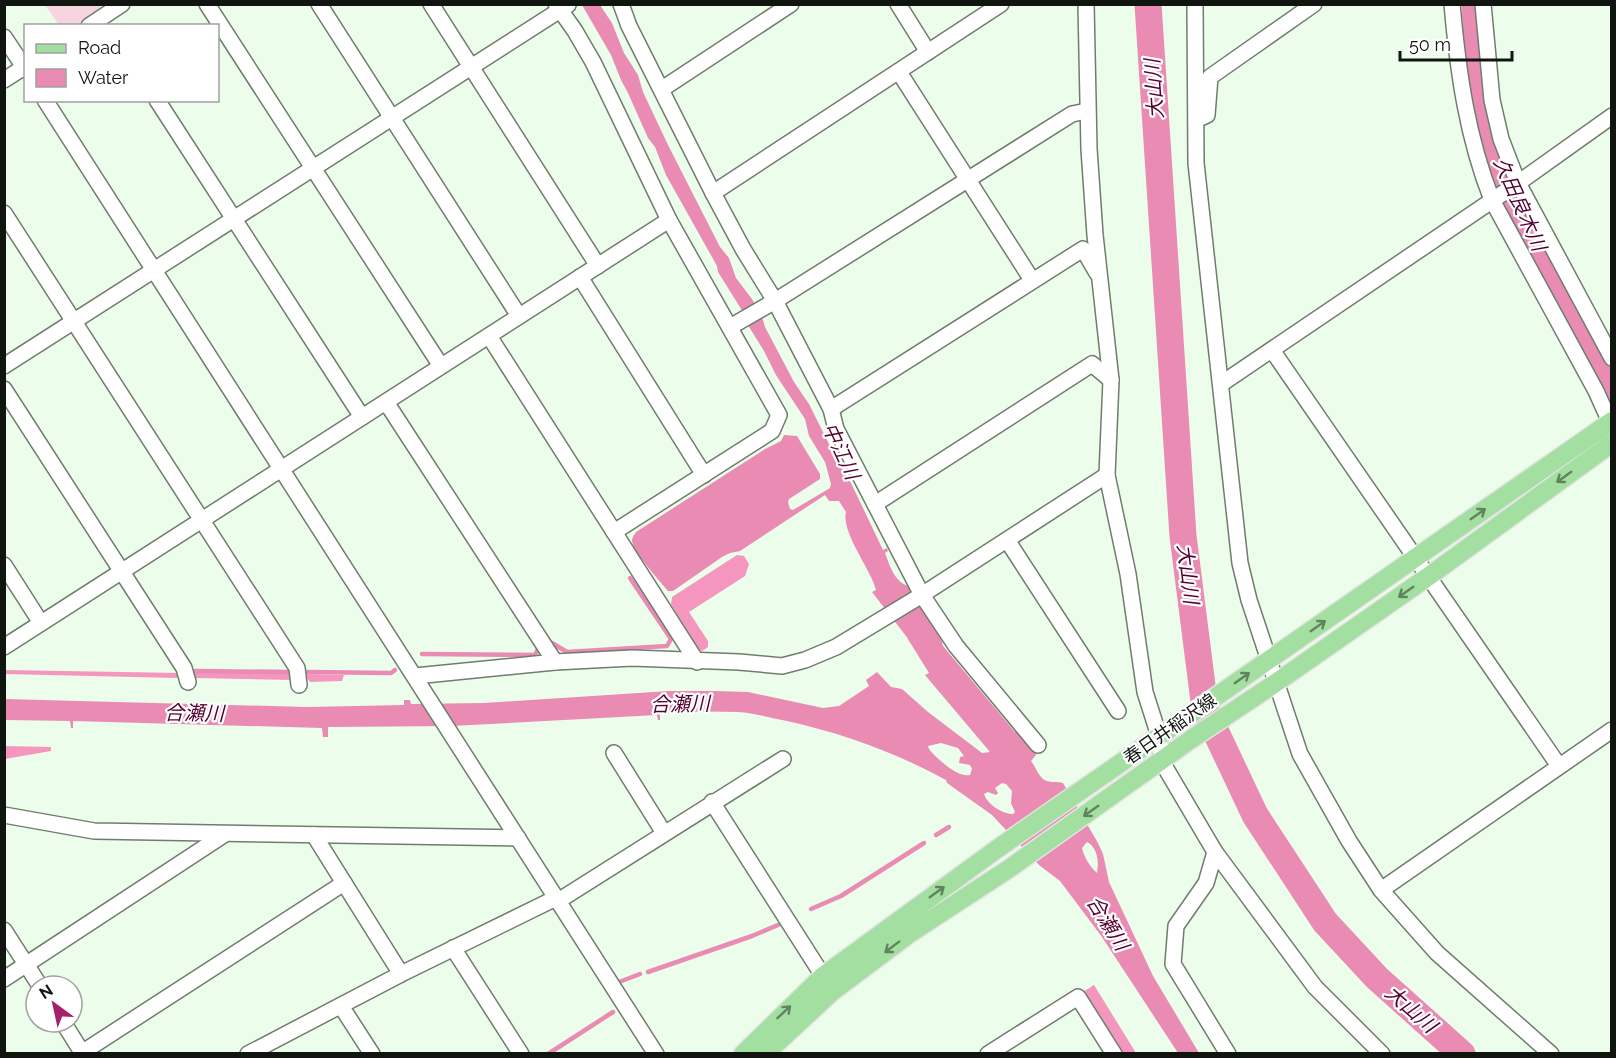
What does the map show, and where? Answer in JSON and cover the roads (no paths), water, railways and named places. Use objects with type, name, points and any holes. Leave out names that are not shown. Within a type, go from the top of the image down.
[{"type":"main road","name":"春日井稲沢線","points":[[743,1053],[823,976],[997,849],[1611,422]]},
{"type":"main road","name":"春日井稲沢線","points":[[765,1053],[833,991],[909,934],[1010,868],[1190,740],[1429,576],[1611,442]]},
{"type":"street","points":[[107,21],[122,4]]},
{"type":"street","points":[[207,4],[441,366]]},
{"type":"street","points":[[319,4],[519,316]]},
{"type":"street","points":[[431,4],[598,266]]},
{"type":"street","points":[[621,4],[629,26],[713,193],[743,249],[775,301],[831,409],[836,429],[919,597],[956,646],[1038,745]]},
{"type":"street","points":[[662,89],[791,4]]},
{"type":"street","points":[[898,4],[928,52]]},
{"type":"street","points":[[713,193],[1001,4]]},
{"type":"street","points":[[1086,4],[1087,111],[1095,235],[1111,381],[1107,476],[1128,574],[1145,692],[1160,736],[1162,762],[1215,852],[1315,987],[1382,1053]]},
{"type":"street","points":[[1195,4],[1196,163],[1240,563],[1249,600],[1300,754],[1349,841],[1381,890],[1437,953],[1551,1053]]},
{"type":"street","points":[[1196,120],[1207,115],[1210,76],[1314,4]]},
{"type":"street","points":[[1452,4],[1461,86],[1480,169],[1493,200],[1611,422]]},
{"type":"street","points":[[1483,4],[1492,100],[1501,139],[1518,183],[1611,358]]},
{"type":"street","points":[[4,366],[563,6],[593,62],[669,220],[779,415],[772,431],[614,532]]},
{"type":"street","points":[[4,37],[24,67]]},
{"type":"street","points":[[4,80],[24,69]]},
{"type":"street","points":[[898,72],[1032,280]]},
{"type":"street","points":[[46,102],[656,1053]]},
{"type":"street","points":[[159,102],[233,220],[362,417]]},
{"type":"street","points":[[731,327],[1072,114],[1087,111]]},
{"type":"street","points":[[1221,384],[1518,183],[1611,116]]},
{"type":"street","points":[[4,213],[297,668],[299,685]]},
{"type":"street","points":[[4,647],[669,220]]},
{"type":"street","points":[[831,409],[1083,249],[1101,280]]},
{"type":"street","points":[[580,277],[704,475]]},
{"type":"street","points":[[489,336],[697,662]]},
{"type":"street","points":[[1272,350],[1559,766]]},
{"type":"street","points":[[874,504],[1092,364],[1111,381]]},
{"type":"street","points":[[4,389],[184,668],[188,682]]},
{"type":"street","points":[[386,402],[555,662]]},
{"type":"street","points":[[418,681],[555,662],[632,658],[782,666],[805,660],[836,647],[888,616],[1107,476]]},
{"type":"street","points":[[1006,540],[1118,711]]},
{"type":"street","points":[[4,565],[41,623]]},
{"type":"street","points":[[1381,890],[1611,730]]},
{"type":"street","points":[[614,753],[664,833]]},
{"type":"street","points":[[249,1053],[453,948],[557,900],[783,759]]},
{"type":"street","points":[[712,802],[823,976]]},
{"type":"street","points":[[4,815],[94,831],[518,838]]},
{"type":"street","points":[[4,979],[225,834]]},
{"type":"street","points":[[314,835],[401,974]]},
{"type":"street","points":[[1215,852],[1206,883],[1176,926],[1173,964],[1228,1053]]},
{"type":"street","points":[[71,1034],[83,1053],[344,883]]},
{"type":"street","points":[[4,930],[33,974]]},
{"type":"street","points":[[453,948],[520,1053]]},
{"type":"street","points":[[988,1053],[1078,997],[1114,1053]]},
{"type":"street","points":[[341,1006],[372,1053]]},
{"type":"water","name":"合瀬川","points":[[582,5],[600,5],[612,23],[624,53],[638,75],[643,92],[668,145],[720,247],[729,258],[736,278],[752,299],[794,382],[809,404],[883,550],[887,548],[888,551],[885,553],[893,572],[899,581],[908,586],[941,638],[943,646],[1015,732],[1018,730],[1036,751],[1031,761],[1044,780],[1063,783],[1098,843],[1103,854],[1109,882],[1153,976],[1199,1053],[1178,1053],[1102,937],[1060,881],[1039,865],[992,815],[946,780],[927,770],[888,752],[829,732],[756,714],[718,711],[660,714],[660,720],[657,715],[452,726],[328,727],[328,737],[323,737],[322,728],[73,721],[73,728],[71,728],[70,721],[5,720],[5,699],[307,707],[404,705],[404,700],[410,700],[411,704],[484,703],[669,691],[716,691],[748,692],[823,708],[839,706],[869,686],[866,680],[877,672],[891,687],[902,689],[982,753],[990,752],[925,675],[929,673],[906,636],[872,592],[876,590],[874,584],[851,538],[845,519],[846,512],[839,501],[829,501],[825,495],[740,551],[722,557],[673,591],[668,591],[634,546],[632,540],[636,532],[781,441],[784,435],[797,436],[820,474],[820,479],[789,499],[790,509],[793,510],[830,488],[831,484],[825,462],[809,436],[805,419],[776,375],[666,175],[611,55]],"holes":[[[941,743],[958,748],[964,756],[960,757],[959,763],[970,765],[972,769],[970,775],[954,771],[929,749],[928,746]],[[1002,783],[1012,791],[1011,803],[1015,812],[1013,814],[1000,810],[986,798],[984,794],[988,792],[996,795],[998,793],[995,788]],[[1087,842],[1096,852],[1097,873],[1088,862],[1082,848]]]},
{"type":"waterway","name":"大山川","points":[[1148,4],[1183,536],[1205,709],[1255,815],[1325,922],[1377,978],[1462,1054]]},
{"type":"waterway","name":"久田良木川","points":[[1475,4],[1480,88],[1495,151],[1541,254],[1612,390]]},
{"type":"waterway","points":[[552,643],[567,652],[667,646],[671,639],[630,578]]},
{"type":"waterway","points":[[422,654],[535,655],[538,649]]},
{"type":"waterway","points":[[307,672],[391,673],[395,670]]},
{"type":"waterway","points":[[195,671],[291,672]]},
{"type":"waterway","points":[[936,835],[949,827]]},
{"type":"waterway","points":[[811,909],[841,896],[924,843]]},
{"type":"waterway","points":[[648,972],[778,925]]},
{"type":"waterway","points":[[619,982],[640,974]]},
{"type":"waterway","points":[[548,1054],[613,1012]]},
{"type":"water label","name":"中江川","points":[[841,451]]}]
